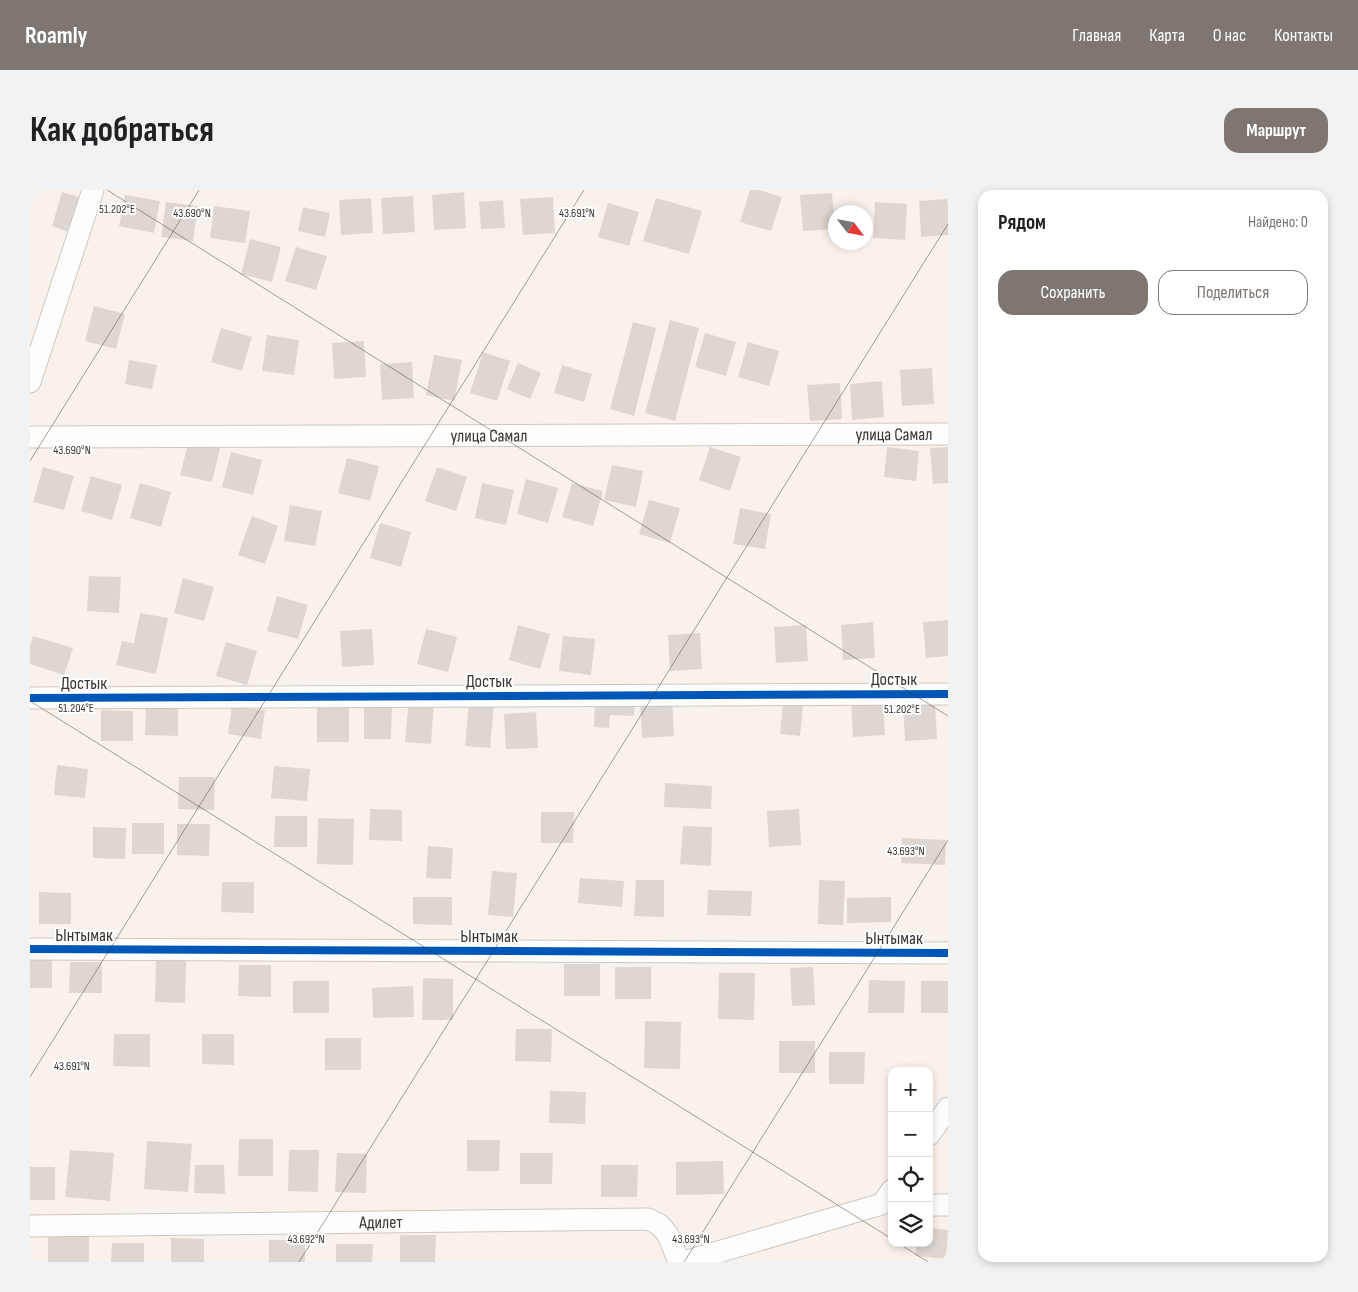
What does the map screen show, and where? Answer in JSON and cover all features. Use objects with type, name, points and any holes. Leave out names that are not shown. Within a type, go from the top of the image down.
[{"type":"street","points":[[30,382],[92,190]]},
{"type":"street","name":"улица Самал","points":[[30,437],[948,434]]},
{"type":"street","name":"Достык","points":[[30,698],[948,694]]},
{"type":"street","name":"Ынтымак","points":[[30,949],[948,953]]},
{"type":"street","points":[[933,1129],[948,1108]]},
{"type":"street","points":[[684,1262],[888,1199]]},
{"type":"street","points":[[933,1205],[948,1205]]},
{"type":"street","name":"Адилет","points":[[30,1226],[648,1219],[660,1224],[668,1235],[679,1262]]},
{"type":"building","points":[[750,190],[759,190],[782,197],[771,231],[740,222]]},
{"type":"building","points":[[62,192],[79,197],[69,232],[52,226]]},
{"type":"building","points":[[464,192],[466,228],[434,230],[432,195]]},
{"type":"building","points":[[832,193],[833,205],[828,205],[828,229],[803,231],[800,195]]},
{"type":"building","points":[[125,195],[160,201],[154,233],[119,226]]},
{"type":"building","points":[[413,196],[415,232],[383,234],[381,198]]},
{"type":"building","points":[[553,197],[555,233],[523,235],[520,199]]},
{"type":"building","points":[[371,198],[373,233],[341,235],[339,200]]},
{"type":"building","points":[[656,198],[702,211],[689,254],[643,241]]},
{"type":"building","points":[[948,199],[948,235],[921,237],[919,201]]},
{"type":"building","points":[[503,200],[505,228],[481,229],[479,202]]},
{"type":"building","points":[[166,202],[198,206],[193,241],[161,237]]},
{"type":"building","points":[[875,202],[907,204],[905,240],[873,238]]},
{"type":"building","points":[[608,203],[639,212],[629,246],[598,237]]},
{"type":"building","points":[[214,206],[250,211],[245,243],[210,238]]},
{"type":"building","points":[[303,207],[330,213],[325,237],[298,231]]},
{"type":"building","points":[[250,239],[281,247],[272,282],[241,274]]},
{"type":"building","points":[[296,247],[327,256],[316,290],[285,281]]},
{"type":"building","points":[[94,306],[125,314],[116,349],[85,341]]},
{"type":"building","points":[[670,320],[699,328],[675,421],[645,413]]},
{"type":"building","points":[[633,322],[656,328],[634,416],[610,409]]},
{"type":"building","points":[[221,328],[252,337],[242,371],[211,362]]},
{"type":"building","points":[[705,333],[736,342],[726,376],[695,367]]},
{"type":"building","points":[[267,335],[299,340],[294,375],[262,371]]},
{"type":"building","points":[[364,341],[366,377],[334,379],[332,343]]},
{"type":"building","points":[[748,342],[779,351],[769,386],[738,377]]},
{"type":"building","points":[[483,352],[510,361],[497,401],[470,393]]},
{"type":"building","points":[[434,355],[462,360],[454,401],[426,395]]},
{"type":"building","points":[[129,360],[157,365],[152,389],[125,384]]},
{"type":"building","points":[[412,362],[414,398],[382,400],[380,364]]},
{"type":"building","points":[[518,363],[541,373],[530,399],[507,389]]},
{"type":"building","points":[[562,365],[592,374],[584,402],[554,393]]},
{"type":"building","points":[[932,368],[934,404],[902,406],[900,370]]},
{"type":"building","points":[[882,381],[884,417],[852,420],[850,384]]},
{"type":"building","points":[[840,383],[842,419],[810,421],[807,385]]},
{"type":"building","points":[[189,440],[220,448],[212,482],[180,475]]},
{"type":"building","points":[[710,447],[741,457],[730,491],[699,480]]},
{"type":"building","points":[[887,447],[919,451],[916,481],[884,477]]},
{"type":"building","points":[[948,447],[948,483],[933,484],[930,448]]},
{"type":"building","points":[[231,452],[262,460],[253,495],[222,487]]},
{"type":"building","points":[[347,458],[379,466],[370,501],[338,493]]},
{"type":"building","points":[[612,465],[643,471],[636,507],[604,500]]},
{"type":"building","points":[[43,467],[74,476],[64,510],[33,502]]},
{"type":"building","points":[[437,467],[467,477],[456,511],[425,501]]},
{"type":"building","points":[[91,476],[122,485],[112,520],[81,511]]},
{"type":"building","points":[[526,479],[558,488],[548,523],[517,514]]},
{"type":"building","points":[[140,483],[171,492],[161,527],[130,518]]},
{"type":"building","points":[[482,483],[514,490],[506,525],[475,518]]},
{"type":"building","points":[[572,483],[603,491],[593,526],[562,517]]},
{"type":"building","points":[[649,500],[680,508],[670,543],[639,534]]},
{"type":"building","points":[[290,505],[322,511],[315,546],[284,541]]},
{"type":"building","points":[[740,508],[771,514],[765,549],[733,544]]},
{"type":"building","points":[[252,516],[278,526],[265,564],[238,555]]},
{"type":"building","points":[[380,523],[411,532],[401,567],[370,558]]},
{"type":"building","points":[[89,576],[121,577],[119,613],[87,611]]},
{"type":"building","points":[[183,578],[214,587],[204,621],[174,613]]},
{"type":"building","points":[[277,596],[308,605],[298,639],[267,631]]},
{"type":"building","points":[[140,613],[168,618],[156,674],[116,665],[122,641],[134,643]]},
{"type":"building","points":[[948,620],[948,656],[926,658],[923,622]]},
{"type":"building","points":[[873,622],[875,658],[843,660],[841,625]]},
{"type":"building","points":[[518,625],[550,634],[540,669],[509,660]]},
{"type":"building","points":[[806,625],[808,661],[776,663],[774,627]]},
{"type":"building","points":[[372,629],[374,665],[342,667],[340,631]]},
{"type":"building","points":[[426,629],[457,637],[448,672],[417,664]]},
{"type":"building","points":[[700,633],[702,669],[670,671],[668,635]]},
{"type":"building","points":[[33,636],[73,648],[64,675],[30,664],[30,646]]},
{"type":"building","points":[[563,636],[595,639],[591,675],[559,671]]},
{"type":"building","points":[[226,642],[257,651],[247,685],[216,676]]},
{"type":"building","points":[[409,698],[434,700],[431,744],[405,742]]},
{"type":"building","points":[[883,699],[885,735],[853,737],[851,701]]},
{"type":"building","points":[[595,700],[635,702],[634,716],[610,715],[609,728],[594,727]]},
{"type":"building","points":[[672,700],[674,736],[642,738],[640,702]]},
{"type":"building","points":[[364,702],[392,703],[391,739],[364,739]]},
{"type":"building","points":[[469,702],[494,705],[490,748],[465,746]]},
{"type":"building","points":[[783,703],[803,705],[800,736],[780,734]]},
{"type":"building","points":[[935,703],[937,739],[905,741],[903,705]]},
{"type":"building","points":[[146,704],[178,705],[178,736],[145,735]]},
{"type":"building","points":[[232,706],[265,710],[261,739],[228,734]]},
{"type":"building","points":[[317,706],[349,707],[349,742],[317,742]]},
{"type":"building","points":[[101,710],[133,711],[133,741],[101,741]]},
{"type":"building","points":[[536,712],[538,748],[506,749],[504,714]]},
{"type":"building","points":[[57,765],[88,769],[85,798],[54,795]]},
{"type":"building","points":[[274,766],[310,769],[307,801],[271,798]]},
{"type":"building","points":[[179,777],[215,777],[214,810],[178,809]]},
{"type":"building","points":[[665,783],[712,786],[711,809],[664,807]]},
{"type":"building","points":[[370,809],[402,810],[402,841],[369,840]]},
{"type":"building","points":[[799,809],[801,845],[769,847],[767,811]]},
{"type":"building","points":[[541,812],[574,812],[573,843],[541,843]]},
{"type":"building","points":[[275,816],[307,816],[307,847],[274,847]]},
{"type":"building","points":[[318,818],[354,819],[353,865],[317,864]]},
{"type":"building","points":[[132,823],[164,823],[164,854],[132,854]]},
{"type":"building","points":[[177,824],[210,824],[209,856],[177,855]]},
{"type":"building","points":[[683,826],[712,827],[711,866],[680,864]]},
{"type":"building","points":[[93,827],[126,828],[125,859],[93,858]]},
{"type":"building","points":[[902,838],[946,840],[945,865],[901,863]]},
{"type":"building","points":[[428,846],[453,848],[451,879],[426,878]]},
{"type":"building","points":[[492,871],[517,873],[513,917],[488,915]]},
{"type":"building","points":[[580,878],[624,881],[622,907],[578,903]]},
{"type":"building","points":[[636,880],[664,880],[664,917],[634,916]]},
{"type":"building","points":[[819,880],[845,881],[843,925],[818,924]]},
{"type":"building","points":[[222,882],[254,882],[254,913],[221,912]]},
{"type":"building","points":[[708,890],[752,891],[751,916],[707,915]]},
{"type":"building","points":[[39,892],[71,893],[71,924],[39,924]]},
{"type":"building","points":[[413,897],[452,897],[452,925],[413,924]]},
{"type":"building","points":[[891,897],[891,922],[847,923],[847,898]]},
{"type":"building","points":[[30,957],[52,957],[52,988],[30,988]]},
{"type":"building","points":[[156,961],[186,961],[185,1003],[155,1002]]},
{"type":"building","points":[[70,962],[102,962],[102,993],[69,993]]},
{"type":"building","points":[[564,964],[600,964],[600,996],[564,996]]},
{"type":"building","points":[[239,965],[271,965],[271,997],[238,996]]},
{"type":"building","points":[[615,967],[651,967],[651,999],[615,999]]},
{"type":"building","points":[[813,967],[815,1005],[792,1006],[790,968]]},
{"type":"building","points":[[719,973],[755,973],[754,1020],[718,1019]]},
{"type":"building","points":[[423,978],[453,979],[453,1020],[422,1020]]},
{"type":"building","points":[[869,980],[905,981],[904,1013],[868,1013]]},
{"type":"building","points":[[293,981],[329,981],[329,1013],[293,1013]]},
{"type":"building","points":[[921,981],[948,981],[948,1013],[921,1013]]},
{"type":"building","points":[[413,986],[414,1017],[373,1018],[372,988]]},
{"type":"building","points":[[645,1021],[681,1022],[680,1069],[644,1068]]},
{"type":"building","points":[[516,1029],[552,1029],[551,1062],[515,1061]]},
{"type":"building","points":[[114,1034],[150,1034],[150,1067],[113,1066]]},
{"type":"building","points":[[202,1034],[234,1034],[234,1065],[202,1064]]},
{"type":"building","points":[[325,1038],[361,1038],[361,1070],[325,1070]]},
{"type":"building","points":[[779,1041],[815,1041],[815,1073],[779,1073]]},
{"type":"building","points":[[829,1052],[865,1052],[864,1084],[829,1084]]},
{"type":"building","points":[[550,1091],[586,1092],[585,1124],[549,1123]]},
{"type":"building","points":[[239,1139],[273,1139],[273,1176],[238,1176]]},
{"type":"building","points":[[467,1140],[500,1140],[499,1171],[467,1171]]},
{"type":"building","points":[[147,1141],[192,1144],[188,1192],[144,1189]]},
{"type":"building","points":[[70,1150],[114,1153],[110,1201],[65,1197]]},
{"type":"building","points":[[289,1150],[319,1150],[318,1192],[288,1191]]},
{"type":"building","points":[[337,1153],[367,1154],[366,1193],[335,1192]]},
{"type":"building","points":[[520,1153],[553,1153],[552,1184],[520,1184]]},
{"type":"building","points":[[723,1161],[724,1194],[676,1195],[676,1162]]},
{"type":"building","points":[[195,1165],[224,1165],[225,1194],[194,1193]]},
{"type":"building","points":[[601,1165],[638,1165],[637,1197],[601,1197]]},
{"type":"building","points":[[30,1167],[55,1167],[55,1200],[30,1200]]},
{"type":"building","points":[[933,1228],[948,1230],[946,1259],[915,1256],[916,1247],[933,1247]]},
{"type":"building","points":[[48,1233],[89,1233],[89,1262],[48,1262]]},
{"type":"building","points":[[400,1235],[436,1235],[435,1262],[400,1262]]},
{"type":"building","points":[[171,1238],[204,1239],[204,1262],[171,1262]]},
{"type":"building","points":[[269,1240],[305,1240],[305,1262],[269,1262]]},
{"type":"building","points":[[112,1243],[144,1243],[144,1262],[111,1262]]},
{"type":"building","points":[[336,1244],[373,1244],[372,1262],[336,1262]]},
{"type":"cycle path","points":[[30,698],[948,694]]},
{"type":"cycle path","points":[[30,949],[948,953]]}]
